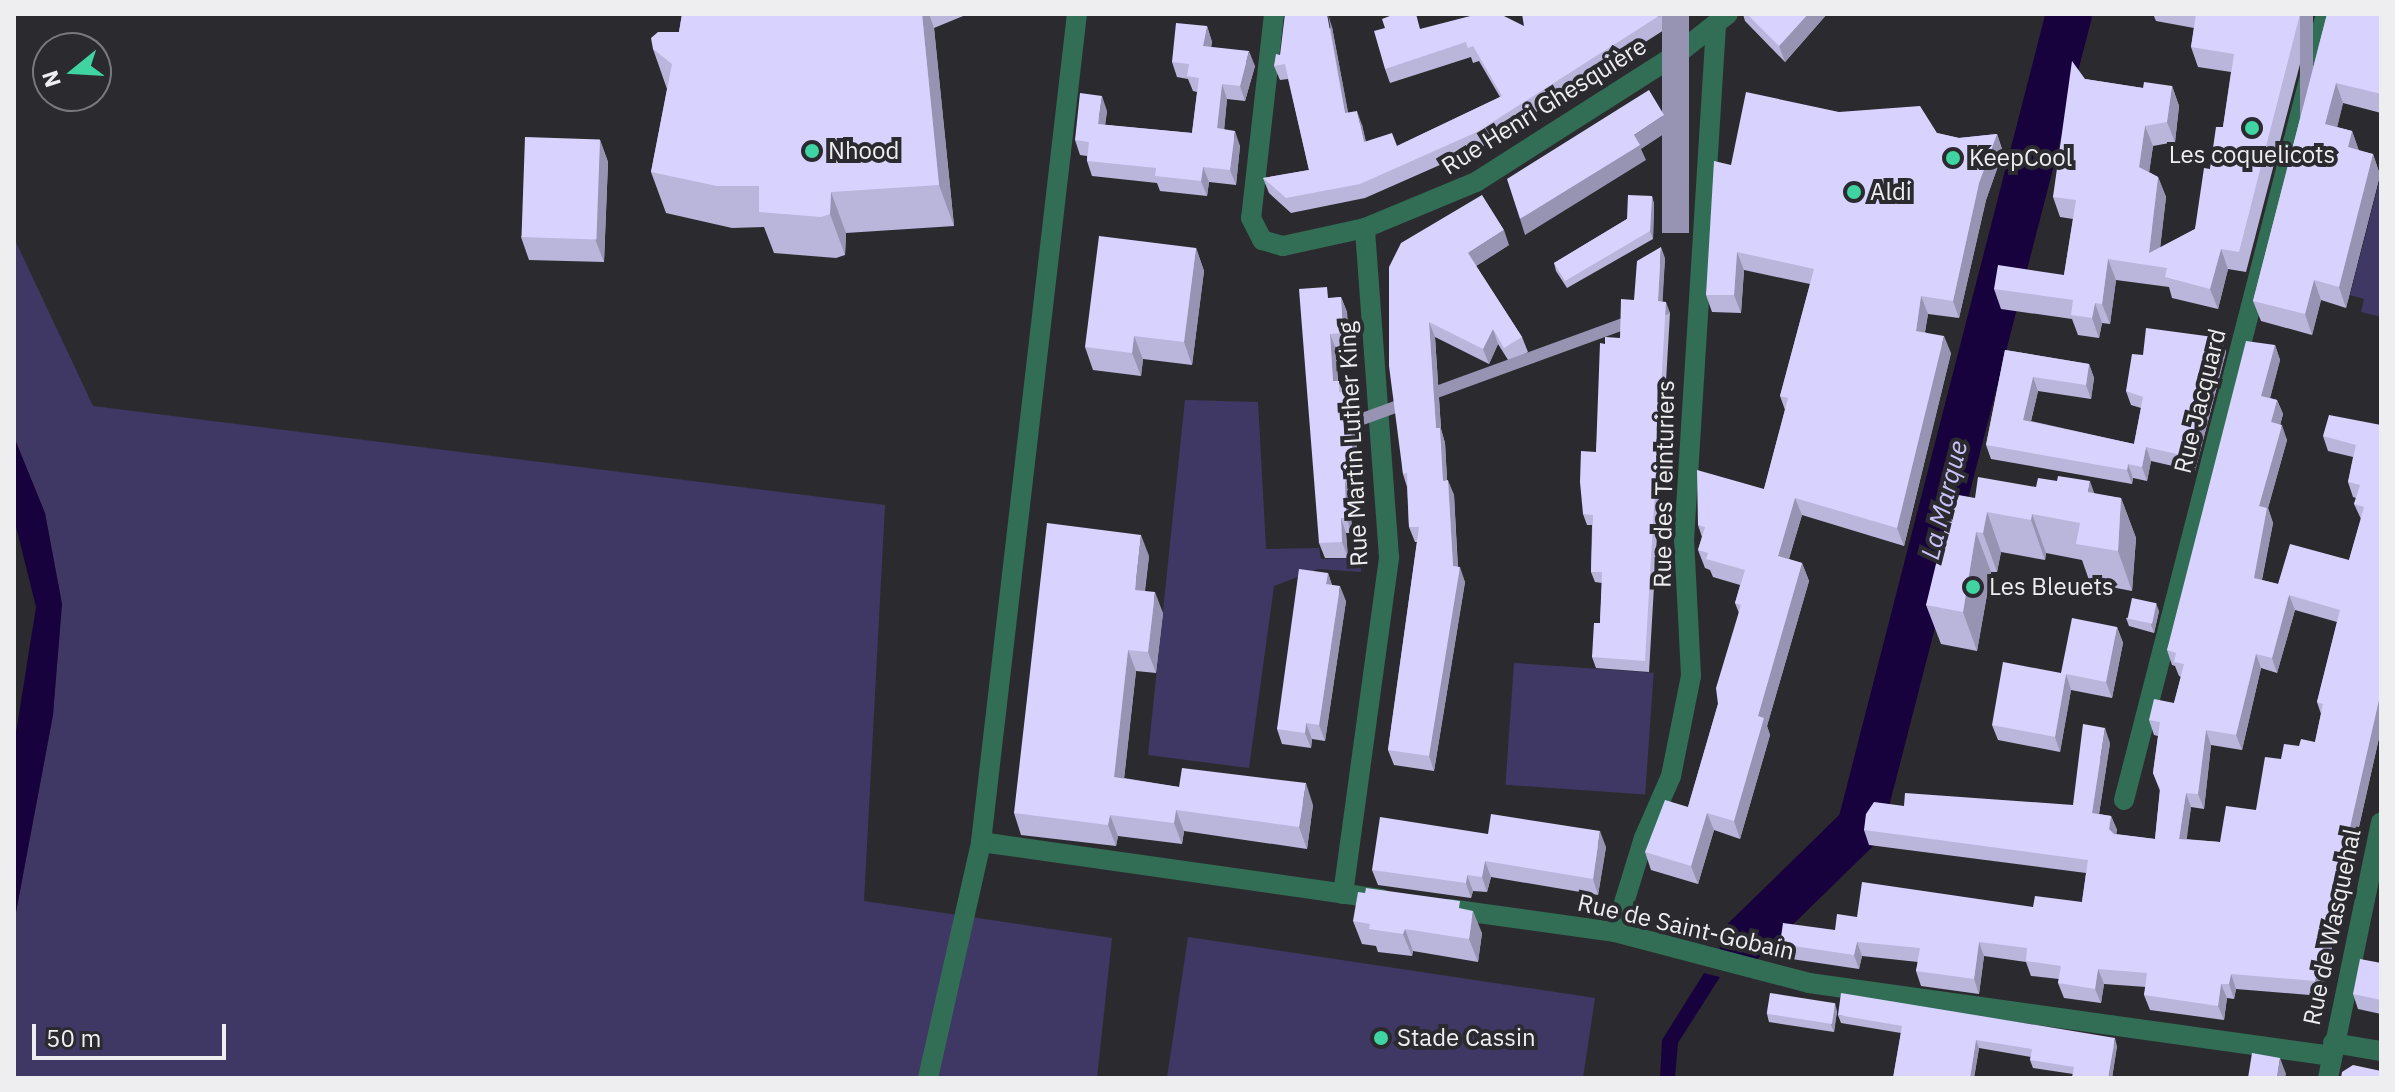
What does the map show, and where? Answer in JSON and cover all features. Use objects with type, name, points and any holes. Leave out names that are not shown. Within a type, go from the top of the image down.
[{"type":"street","points":[[928,1078],[981,842],[1077,14]]},
{"type":"street","name":"Rue Henri Ghesquière","points":[[1274,14],[1251,218],[1262,240],[1283,246],[1365,228],[1438,200],[1504,166],[1722,20]]},
{"type":"street","name":"Rue Jacquard","points":[[2124,800],[2326,14]]},
{"type":"street","name":"Rue des Teinturiers","points":[[1615,932],[1644,838],[1671,776],[1691,676],[1684,540],[1722,20]]},
{"type":"street","name":"Rue Martin Luther King","points":[[1343,894],[1389,557],[1365,228]]},
{"type":"street","name":"Rue de Wasquehal","points":[[2328,1078],[2381,822]]},
{"type":"street","points":[[981,842],[1404,902]]},
{"type":"street","name":"Rue de Saint-Gobain","points":[[1434,907],[1615,932],[1797,981],[2333,1050],[2381,1051]]},
{"type":"shaded area","points":[[2381,175],[2381,317],[2361,312],[2364,299],[2350,295]]},
{"type":"shaded area","points":[[14,238],[93,406],[885,505],[864,901],[1112,938],[1097,1078],[14,1078],[14,923],[53,715],[62,604],[45,513],[14,437]]},
{"type":"shaded area","points":[[1185,400],[1258,402],[1266,549],[1319,548],[1321,559],[1362,558],[1361,572],[1318,569],[1274,586],[1249,768],[1148,755]]},
{"type":"shaded area","points":[[14,437],[45,513],[62,604],[53,715],[14,923],[14,745],[36,607],[14,519]]},
{"type":"shaded area","points":[[1514,663],[1654,673],[1645,794],[1505,785]]},
{"type":"shaded area","name":"Stade Cassin","points":[[1188,937],[1595,998],[1583,1078],[1167,1078]]},
{"type":"shaded area","points":[[1704,973],[1720,977],[1678,1043],[1675,1078],[1660,1078],[1662,1040]]},
{"type":"building","name":"Nhood","points":[[682,14],[922,14],[939,185],[831,192],[830,214],[821,217],[759,212],[759,186],[717,186],[651,172],[672,64],[653,49],[651,38],[658,32],[679,32]]},
{"type":"building","points":[[1285,14],[1327,14],[1345,113],[1357,111],[1364,142],[1392,133],[1397,146],[1502,96],[1473,46],[1468,48],[1466,42],[1385,69],[1374,31],[1385,28],[1382,19],[1395,14],[1416,14],[1420,29],[1478,14],[1500,14],[1524,26],[1522,14],[1662,14],[1477,132],[1360,184],[1286,198],[1263,178],[1309,170],[1285,64],[1274,66],[1276,54],[1280,55]]},
{"type":"building","points":[[1747,14],[1808,14],[1779,46]]},
{"type":"building","points":[[2196,14],[2300,14],[2239,252],[2221,249],[2210,289],[2165,277],[2167,268],[2108,259],[2102,304],[2095,303],[2092,318],[2071,315],[2073,300],[1994,289],[1998,265],[2064,275],[2076,200],[2053,197],[2072,61],[2085,79],[2143,88],[2144,82],[2172,86],[2167,122],[2145,126],[2139,167],[2158,177],[2149,253],[2195,229],[2204,168],[2210,169],[2216,127],[2223,127],[2234,54],[2191,47]]},
{"type":"building","points":[[2327,14],[2381,14],[2381,94],[2336,83],[2325,124],[2352,131],[2348,147],[2373,154],[2339,287],[2314,280],[2305,314],[2253,301]]},
{"type":"building","points":[[1176,23],[1207,26],[1203,46],[1249,51],[1240,86],[1222,84],[1217,128],[1235,131],[1230,170],[1203,167],[1201,181],[1155,176],[1156,168],[1087,161],[1089,142],[1075,140],[1080,93],[1102,96],[1098,124],[1192,133],[1199,78],[1187,76],[1189,64],[1172,62]]},
{"type":"building","points":[[1649,90],[1664,115],[1634,135],[1640,145],[1520,219],[1507,179]]},
{"type":"building","points":[[1746,92],[1839,112],[1920,106],[1937,133],[1959,138],[1997,134],[1979,183],[1953,301],[1921,296],[1916,331],[1944,336],[1897,528],[1795,498],[1778,556],[1802,563],[1758,716],[1764,718],[1734,821],[1707,813],[1691,866],[1645,852],[1665,800],[1688,807],[1718,704],[1716,688],[1741,605],[1735,603],[1745,570],[1706,559],[1708,553],[1698,550],[1705,527],[1698,525],[1697,470],[1764,489],[1788,398],[1780,396],[1814,269],[1737,252],[1734,295],[1706,295],[1714,161],[1731,165]]},
{"type":"building","points":[[525,137],[600,140],[596,240],[522,237]]},
{"type":"building","points":[[1482,195],[1504,230],[1468,253],[1522,337],[1504,348],[1493,329],[1483,349],[1429,322],[1436,428],[1440,428],[1443,481],[1448,480],[1453,566],[1460,567],[1429,756],[1388,750],[1419,527],[1409,527],[1407,473],[1403,474],[1389,366],[1389,267],[1401,243]]},
{"type":"building","points":[[1628,195],[1652,196],[1650,231],[1565,281],[1554,263],[1627,219]]},
{"type":"building","points":[[1099,236],[1196,248],[1184,342],[1134,336],[1132,353],[1085,347]]},
{"type":"building","points":[[1661,247],[1658,301],[1666,302],[1645,661],[1592,657],[1594,623],[1600,623],[1602,572],[1591,572],[1593,515],[1583,514],[1581,451],[1596,452],[1600,343],[1605,344],[1605,337],[1620,338],[1621,299],[1634,300],[1637,261]]},
{"type":"building","points":[[1327,287],[1328,298],[1341,297],[1343,333],[1330,334],[1333,381],[1339,381],[1339,392],[1349,391],[1354,480],[1345,481],[1346,518],[1341,518],[1342,542],[1319,543],[1299,289]]},
{"type":"building","points":[[2146,328],[2221,338],[2190,457],[2146,447],[2142,467],[2128,464],[2127,470],[1986,445],[2005,350],[2089,364],[2086,385],[2033,377],[2023,420],[2134,444],[2143,397],[2126,391],[2132,354],[2143,355]]},
{"type":"building","points":[[2246,341],[2275,345],[2261,396],[2277,400],[2271,422],[2282,425],[2259,506],[2267,508],[2254,578],[2278,584],[2290,544],[2349,560],[2364,507],[2354,504],[2360,485],[2348,482],[2356,445],[2323,436],[2329,415],[2381,425],[2381,691],[2315,981],[2231,974],[2229,984],[2221,984],[2218,1006],[2144,995],[2147,973],[2098,969],[2095,989],[2058,983],[2061,966],[2026,961],[2027,948],[1979,942],[1974,979],[1916,971],[1920,948],[1857,942],[1854,955],[1780,944],[1783,923],[1835,930],[1837,914],[1857,917],[1862,882],[2033,907],[2035,896],[2082,902],[2088,860],[1864,830],[1866,814],[1874,802],[1904,806],[1905,793],[2073,805],[2083,724],[2105,728],[2092,813],[2111,816],[2109,829],[2114,834],[2155,839],[2160,789],[2153,773],[2160,722],[2149,720],[2154,699],[2174,703],[2184,664],[2174,662],[2176,653],[2167,650]],"holes":[[[2289,595],[2340,610],[2317,702],[2323,704],[2315,742],[2301,739],[2299,746],[2284,744],[2281,759],[2265,757],[2256,810],[2226,806],[2220,842],[2179,839],[2186,793],[2198,794],[2206,730],[2236,735],[2256,654],[2272,658]]]},
{"type":"building","points":[[2058,476],[2090,481],[2088,492],[2121,498],[2118,551],[2076,544],[2080,523],[2032,514],[2031,520],[1987,512],[1983,533],[1976,532],[1963,612],[1926,605],[1953,494],[1975,498],[1978,477],[2036,487],[2038,478],[2057,481]]},
{"type":"building","points":[[1047,523],[1141,535],[1135,590],[1155,592],[1148,652],[1128,650],[1114,777],[1179,787],[1182,768],[1306,783],[1299,827],[1176,810],[1174,823],[1110,815],[1108,825],[1014,813]]},
{"type":"building","points":[[1299,569],[1328,573],[1326,584],[1340,586],[1319,725],[1306,723],[1305,733],[1277,729]]},
{"type":"building","points":[[2132,598],[2156,603],[2152,624],[2128,619]]},
{"type":"building","points":[[2072,618],[2117,627],[2106,682],[2066,674],[2055,737],[1992,725],[2003,662],[2061,673]]},
{"type":"building","points":[[1491,814],[1600,831],[1593,879],[1485,861],[1482,877],[1467,875],[1466,883],[1372,870],[1380,817],[1488,834]]},
{"type":"building","points":[[1366,888],[1460,901],[1459,908],[1473,911],[1469,939],[1405,929],[1403,934],[1369,929],[1370,924],[1353,921],[1358,892],[1365,893]]},
{"type":"building","points":[[2360,959],[2381,963],[2381,1000],[2353,994]]},
{"type":"building","points":[[1770,993],[1835,1003],[1832,1024],[1767,1014]]},
{"type":"building","points":[[1841,993],[2115,1038],[2108,1078],[2072,1078],[2074,1067],[2030,1060],[2032,1049],[1976,1040],[1970,1078],[1893,1078],[1902,1026],[1838,1015]]},
{"type":"building","points":[[2252,1053],[2280,1058],[2277,1078],[2248,1078]]},
{"type":"building","points":[[2353,1065],[2381,1071],[2381,1078],[2341,1078],[2342,1072]]},
{"type":"waterway","name":"La Marque","points":[[1742,942],[1860,827],[2069,14]]},
{"type":"place","name":"Les coquelicots","points":[[2252,128]]},
{"type":"place","name":"Nhood","points":[[812,151]]},
{"type":"place","name":"KeepCool","points":[[1953,158]]},
{"type":"place","name":"Aldi","points":[[1854,192]]},
{"type":"place","name":"Les Bleuets","points":[[1973,587]]},
{"type":"place","name":"Stade Cassin","points":[[1381,1038]]}]
